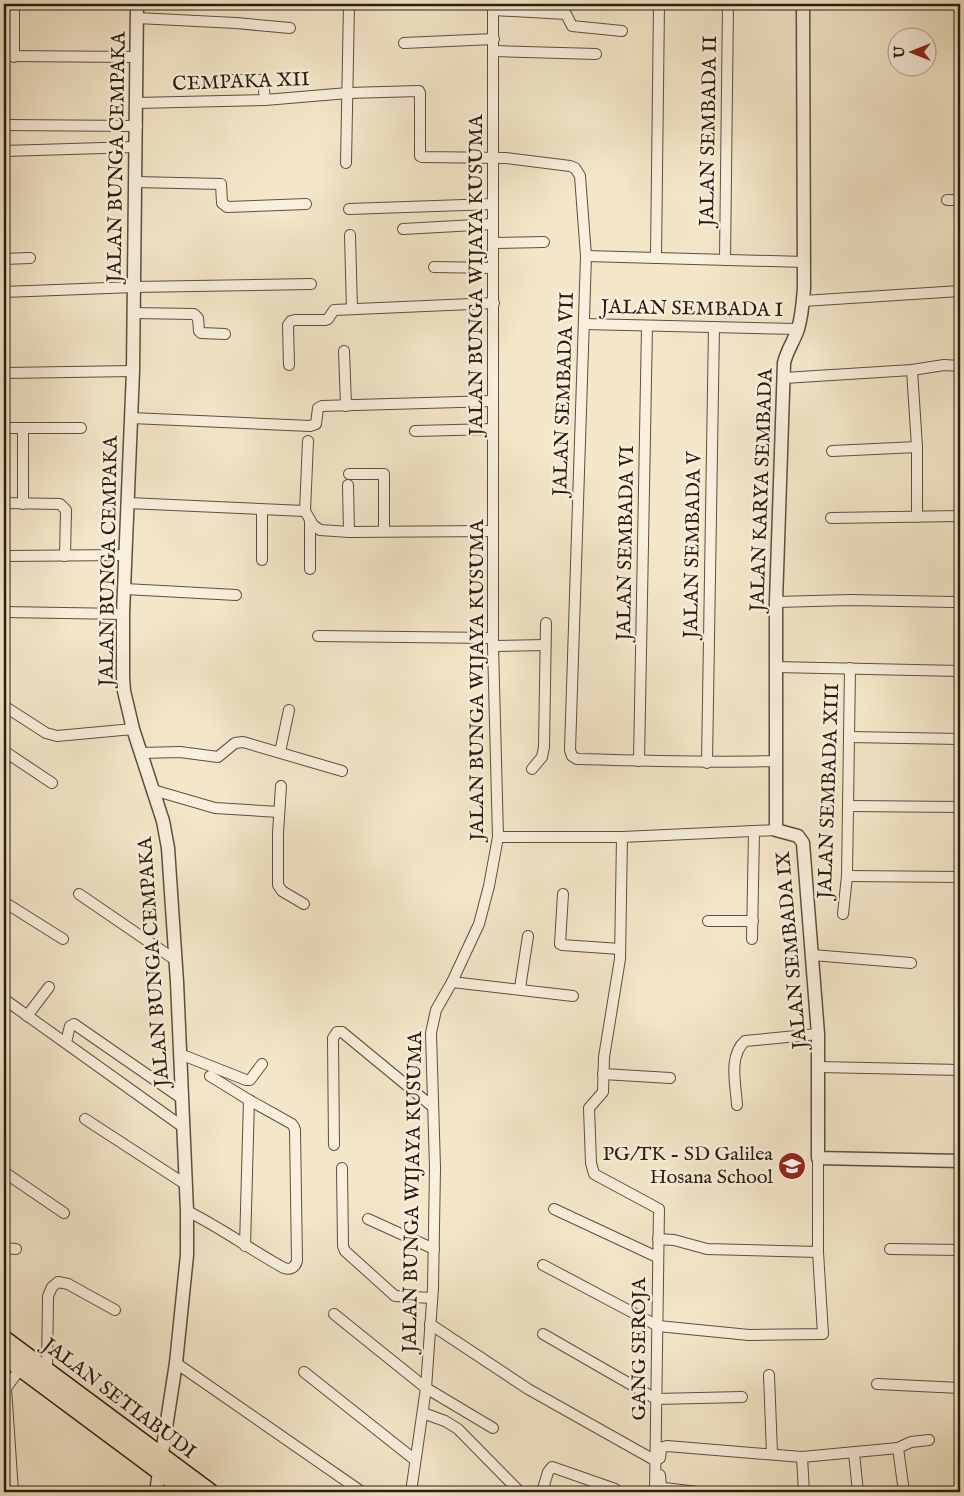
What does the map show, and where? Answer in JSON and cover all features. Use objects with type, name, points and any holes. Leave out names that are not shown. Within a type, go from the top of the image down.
[{"type":"main road","name":"JALAN SETIABUDI","points":[[4,1339],[47,1371],[160,1464],[187,1492]]},
{"type":"main road","name":"JALAN SETIABUDI","points":[[4,1356],[160,1464],[210,1492]]},
{"type":"street","points":[[14,4],[9,56],[137,57]]},
{"type":"street","name":"JALAN BUNGA CEMPAKA","points":[[138,4],[133,371],[123,614],[124,691],[133,729],[163,821],[168,848],[187,1211],[187,1256],[176,1363],[156,1492]]},
{"type":"street","points":[[346,163],[349,4]]},
{"type":"street","points":[[656,258],[659,4]]},
{"type":"street","name":"JALAN SEMBADA II","points":[[725,260],[728,4]]},
{"type":"street","name":"JALAN KARYA SEMBADA","points":[[776,830],[776,602],[784,378],[786,352],[798,328],[803,301],[805,167],[803,4]]},
{"type":"street","points":[[494,7],[566,14],[572,26],[622,31]]},
{"type":"street","name":"JALAN BUNGA WIJAYA KUSUMA","points":[[413,1491],[415,1460],[426,1388],[434,1249],[435,1168],[431,1033],[436,1010],[452,982],[479,924],[489,886],[498,837],[493,642],[494,7]]},
{"type":"street","points":[[137,18],[290,28]]},
{"type":"street","points":[[404,43],[494,39]]},
{"type":"street","points":[[494,51],[596,54]]},
{"type":"street","points":[[220,80],[262,80],[265,100]]},
{"type":"street","name":"CEMPAKA XII","points":[[136,104],[265,100],[418,91],[420,92],[421,157],[493,158]]},
{"type":"street","points":[[4,125],[137,126]]},
{"type":"street","points":[[4,151],[136,147]]},
{"type":"street","name":"JALAN SEMBADA VII","points":[[493,158],[570,166],[575,168],[580,176],[586,256],[570,750],[572,756],[577,759],[639,761]]},
{"type":"street","points":[[136,182],[221,184],[222,203],[227,207],[306,204]]},
{"type":"street","points":[[947,200],[960,200]]},
{"type":"street","points":[[349,209],[493,204]]},
{"type":"street","points":[[403,229],[493,224]]},
{"type":"street","points":[[350,235],[352,309]]},
{"type":"street","points":[[493,243],[544,242]]},
{"type":"street","points":[[586,256],[804,262]]},
{"type":"street","points":[[4,258],[30,258]]},
{"type":"street","points":[[434,267],[493,268]]},
{"type":"street","points":[[4,292],[134,287],[311,284]]},
{"type":"street","points":[[803,301],[960,291]]},
{"type":"street","points":[[289,366],[288,325],[291,321],[326,320],[334,310],[494,303]]},
{"type":"street","points":[[134,313],[194,314],[198,318],[199,331],[201,333],[225,334]]},
{"type":"street","name":"JALAN SEMBADA I","points":[[584,324],[798,328]]},
{"type":"street","name":"JALAN SEMBADA VI","points":[[639,761],[647,326]]},
{"type":"street","name":"JALAN SEMBADA V","points":[[707,763],[714,327]]},
{"type":"street","points":[[344,351],[346,406]]},
{"type":"street","points":[[784,378],[960,366]]},
{"type":"street","points":[[912,370],[917,517]]},
{"type":"street","points":[[4,373],[133,371]]},
{"type":"street","points":[[131,418],[310,426],[316,424],[318,408],[320,406],[493,401]]},
{"type":"street","points":[[4,428],[81,428]]},
{"type":"street","points":[[23,428],[23,504]]},
{"type":"street","points":[[415,431],[493,429]]},
{"type":"street","points":[[308,441],[307,515],[310,569]]},
{"type":"street","points":[[832,452],[916,447]]},
{"type":"street","points":[[349,474],[384,474],[384,531]]},
{"type":"street","points":[[348,485],[349,532]]},
{"type":"street","points":[[128,503],[262,510],[307,515],[315,527],[320,530],[349,532],[493,531]]},
{"type":"street","points":[[4,504],[60,504],[65,508],[65,556]]},
{"type":"street","points":[[262,510],[262,560]]},
{"type":"street","points":[[831,518],[960,516]]},
{"type":"street","points":[[4,556],[126,555]]},
{"type":"street","points":[[124,589],[236,595]]},
{"type":"street","points":[[776,602],[850,600],[953,602],[960,600]]},
{"type":"street","points":[[4,612],[123,614]]},
{"type":"street","points":[[532,769],[542,757],[544,748],[546,623]]},
{"type":"street","points":[[318,636],[545,645]]},
{"type":"street","points":[[776,666],[960,671]]},
{"type":"street","name":"JALAN SEMBADA XIII","points":[[843,914],[847,876],[850,668]]},
{"type":"street","points":[[4,706],[46,733],[57,736],[133,729]]},
{"type":"street","points":[[280,752],[289,710]]},
{"type":"street","points":[[849,737],[960,739]]},
{"type":"street","points":[[141,753],[180,752],[218,757],[239,742],[342,771]]},
{"type":"street","points":[[4,751],[52,783]]},
{"type":"street","points":[[639,761],[707,763],[776,761]]},
{"type":"street","points":[[280,786],[278,885],[282,891],[304,904]]},
{"type":"street","points":[[152,790],[216,808],[279,812]]},
{"type":"street","points":[[848,806],[960,807]]},
{"type":"street","name":"JALAN SEMBADA IX","points":[[498,837],[622,837],[776,830],[798,836],[803,843],[818,1034],[818,1252],[823,1334],[749,1335],[658,1326]]},
{"type":"street","points":[[752,939],[754,831]]},
{"type":"street","points":[[622,837],[620,949],[603,1074],[670,1078]]},
{"type":"street","points":[[847,876],[960,878]]},
{"type":"street","points":[[79,894],[174,959]]},
{"type":"street","points":[[564,894],[560,944],[620,949]]},
{"type":"street","points":[[4,902],[63,939]]},
{"type":"street","points":[[708,921],[753,921]]},
{"type":"street","points":[[520,988],[528,936]]},
{"type":"street","points":[[812,956],[911,963]]},
{"type":"street","points":[[452,982],[520,988],[573,996]]},
{"type":"street","points":[[27,1016],[49,987]]},
{"type":"street","points":[[4,999],[66,1042],[117,1082],[183,1127]]},
{"type":"street","points":[[66,1042],[70,1026],[74,1024],[181,1098]]},
{"type":"street","points":[[334,1145],[333,1038],[337,1032],[342,1032],[433,1107]]},
{"type":"street","points":[[737,1105],[735,1057],[739,1046],[745,1042],[818,1034]]},
{"type":"street","points":[[180,1054],[246,1080],[254,1077],[262,1064]]},
{"type":"street","points":[[819,1067],[960,1070]]},
{"type":"street","name":"GANG SEROJA","points":[[603,1074],[601,1094],[589,1108],[592,1169],[594,1174],[657,1207],[660,1212],[657,1257],[658,1326],[655,1492]]},
{"type":"street","points":[[187,1211],[284,1268],[288,1269],[296,1265],[294,1126],[210,1076]]},
{"type":"street","points":[[245,1246],[249,1100]]},
{"type":"street","points":[[85,1119],[185,1184]]},
{"type":"street","points":[[818,1158],[960,1161]]},
{"type":"street","points":[[342,1168],[345,1251],[394,1296],[432,1298]]},
{"type":"street","points":[[4,1172],[64,1213]]},
{"type":"street","points":[[554,1209],[657,1257]]},
{"type":"street","points":[[368,1219],[434,1249]]},
{"type":"street","points":[[658,1239],[674,1240],[707,1249],[818,1252]]},
{"type":"street","points":[[4,1248],[16,1249]]},
{"type":"street","points":[[890,1249],[960,1250]]},
{"type":"street","points":[[543,1265],[658,1326]]},
{"type":"street","points":[[47,1371],[48,1296],[52,1287],[58,1282],[68,1284],[115,1310]]},
{"type":"street","points":[[334,1314],[426,1388],[493,1428]]},
{"type":"street","points":[[430,1324],[528,1389],[656,1460]]},
{"type":"street","points":[[543,1334],[656,1399],[742,1397]]},
{"type":"street","points":[[176,1363],[362,1492]]},
{"type":"street","points":[[13,1492],[6,1388],[21,1368]]},
{"type":"street","points":[[304,1372],[415,1460]]},
{"type":"street","points":[[769,1375],[772,1454]]},
{"type":"street","points":[[877,1384],[960,1388]]},
{"type":"street","points":[[423,1413],[445,1421],[458,1429],[520,1492]]},
{"type":"street","points":[[698,1492],[661,1486],[661,1450],[663,1447],[802,1457],[898,1448],[911,1442],[929,1440]]},
{"type":"street","points":[[898,1448],[904,1492]]},
{"type":"street","points":[[854,1453],[858,1492]]},
{"type":"street","points":[[802,1457],[804,1492]]},
{"type":"street","points":[[542,1492],[548,1472],[550,1468],[554,1467],[619,1492]]},
{"type":"place","name":"PG/TK - SD Galilea Hosana School","points":[[792,1166]]}]
